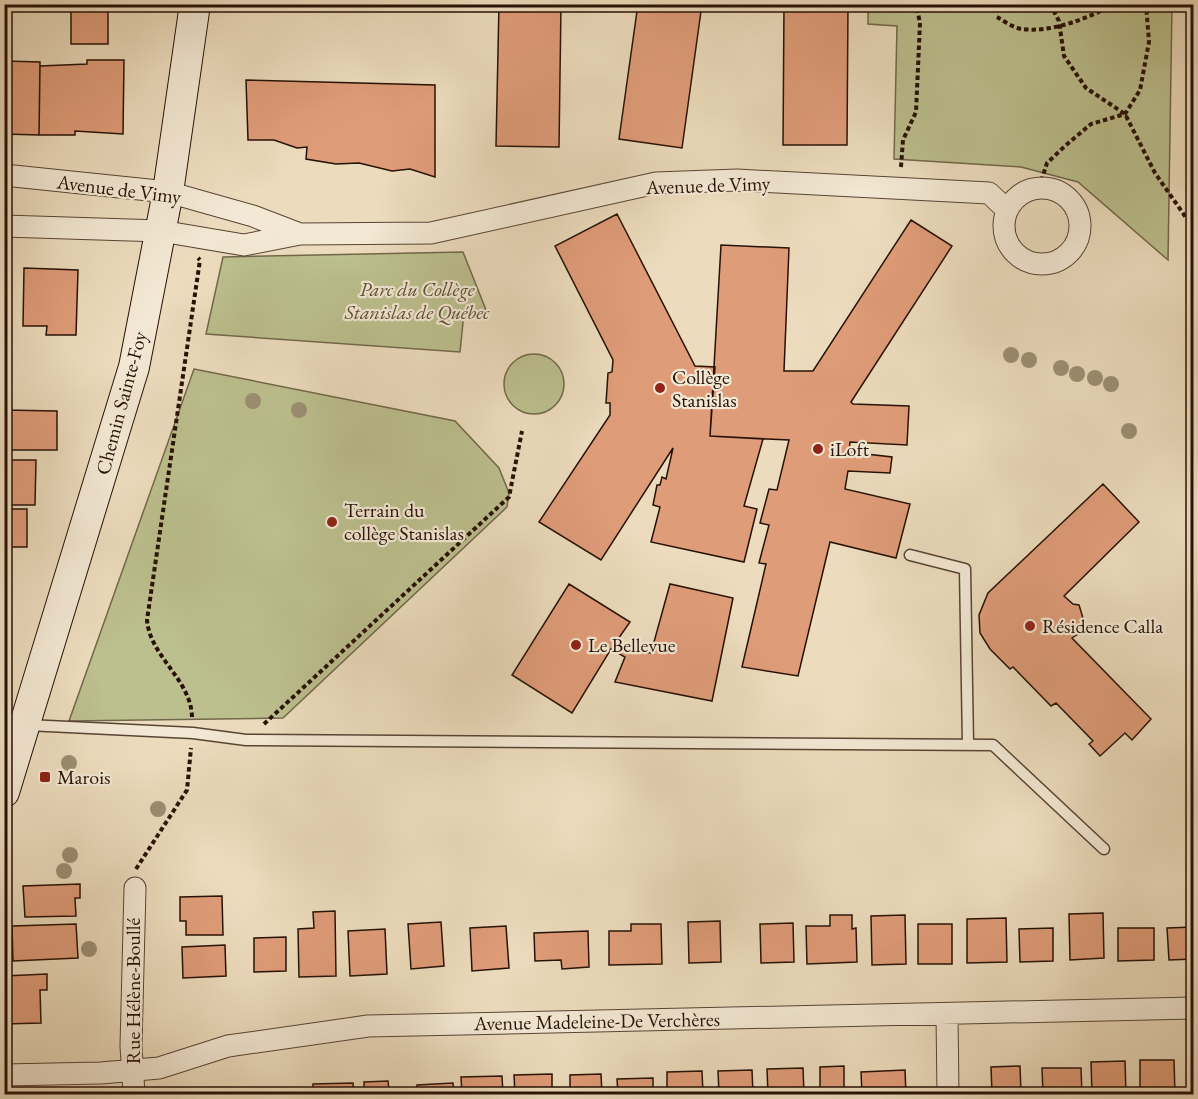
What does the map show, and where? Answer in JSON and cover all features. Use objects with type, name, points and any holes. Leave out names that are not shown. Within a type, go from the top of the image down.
[{"type":"main road","name":"Chemin Sainte-Foy","points":[[4,792],[10,752],[24,724],[134,367],[168,192],[195,4]]},
{"type":"street","name":"Avenue de Vimy","points":[[4,176],[168,192],[253,216],[300,234]]},
{"type":"street","name":"Avenue de Vimy","points":[[4,226],[161,231],[244,245],[300,234],[431,233],[656,183],[737,180],[989,193],[1007,210]]},
{"type":"street","points":[[1039,188],[1052,189],[1063,194],[1073,203],[1078,215],[1078,238],[1067,255],[1056,262],[1040,264],[1026,262],[1015,254],[1007,243],[1003,230],[1007,210],[1014,198],[1026,191],[1039,188]]},
{"type":"street","name":"Rue Hélène-Boullé","points":[[134,1095],[132,1070],[135,888]]},
{"type":"street","name":"Avenue Madeleine-De Verchères","points":[[4,1075],[159,1068],[228,1046],[368,1026],[1194,1008]]},
{"type":"street","points":[[947,1014],[948,1095]]},
{"type":"lane","points":[[910,555],[965,569],[968,745]]},
{"type":"lane","points":[[24,724],[193,733],[246,740],[993,745],[1104,849]]},
{"type":"path","points":[[901,189],[903,140],[916,112],[920,23],[916,4]]},
{"type":"path","points":[[1050,4],[1060,24],[1064,56],[1086,88],[1125,114],[1155,173],[1187,219],[1194,223]]},
{"type":"path","points":[[997,17],[1019,29],[1045,29],[1082,21],[1115,4]]},
{"type":"path","points":[[1039,188],[1047,163],[1091,124],[1125,114],[1140,90],[1149,42],[1146,4]]},
{"type":"path","points":[[135,888],[136,869],[140,859],[187,790],[193,733],[189,697],[155,644],[147,620],[200,260],[193,255]]},
{"type":"path","points":[[246,740],[508,497],[522,431]]},
{"type":"green space","points":[[868,5],[1172,5],[1168,260],[1078,182],[1021,167],[894,159],[897,26],[868,24]]},
{"type":"green space","name":"Parc du Collège Stanislas de Québec","points":[[463,252],[486,310],[464,313],[460,352],[206,334],[223,257]]},
{"type":"green space","points":[[528,354],[540,354],[551,359],[559,367],[564,384],[562,396],[551,409],[540,414],[528,414],[517,409],[509,401],[504,390],[504,378],[509,367],[517,359]]},
{"type":"green space","points":[[194,369],[455,421],[499,468],[509,493],[507,507],[283,718],[69,721]]},
{"type":"building","points":[[293,4],[376,4],[376,9],[293,7]]},
{"type":"building","points":[[499,4],[561,4],[559,147],[496,146]]},
{"type":"building","points":[[638,4],[702,4],[682,148],[619,139]]},
{"type":"building","points":[[784,4],[848,4],[847,145],[783,145]]},
{"type":"building","points":[[71,6],[108,6],[108,44],[71,44]]},
{"type":"building","points":[[87,60],[124,60],[123,134],[75,131],[75,135],[39,135],[40,66],[87,64]]},
{"type":"building","points":[[4,61],[40,62],[39,135],[4,134]]},
{"type":"building","points":[[246,80],[435,85],[435,177],[410,169],[392,171],[359,163],[336,164],[306,159],[307,147],[297,148],[274,140],[248,140]]},
{"type":"building","name":"Collège Stanislas","points":[[617,214],[695,366],[715,367],[710,436],[763,439],[744,506],[757,509],[744,562],[651,542],[660,507],[653,505],[657,485],[660,485],[662,477],[666,479],[673,448],[601,560],[539,522],[610,415],[610,403],[606,403],[608,373],[612,372],[613,360],[555,246]]},
{"type":"building","name":"iLoft","points":[[911,220],[952,246],[851,402],[853,404],[909,406],[907,445],[850,442],[849,452],[892,457],[890,473],[848,471],[845,489],[910,504],[896,558],[830,542],[798,676],[742,667],[766,564],[759,563],[769,525],[760,523],[769,489],[777,490],[789,440],[710,436],[721,245],[789,248],[784,371],[813,371]]},
{"type":"building","points":[[24,268],[78,270],[76,335],[46,335],[47,326],[23,326]]},
{"type":"building","points":[[1191,306],[1194,306],[1194,357],[1191,357]]},
{"type":"building","points":[[1192,404],[1194,404],[1194,452],[1191,452]]},
{"type":"building","points":[[4,410],[57,411],[57,450],[4,450]]},
{"type":"building","points":[[4,460],[36,460],[35,505],[4,505]]},
{"type":"building","name":"Résidence Calla","points":[[1103,484],[1139,522],[1064,596],[1073,604],[1079,605],[1083,618],[1078,634],[1072,638],[1151,719],[1132,740],[1125,733],[1100,756],[1089,744],[1093,741],[1056,703],[1051,706],[1013,667],[1010,669],[990,649],[980,633],[979,615],[988,593]]},
{"type":"building","points":[[4,509],[27,509],[27,547],[4,547]]},
{"type":"building","points":[[1191,525],[1194,525],[1194,573],[1190,573]]},
{"type":"building","name":"Le Bellevue","points":[[569,584],[630,622],[616,642],[629,650],[651,653],[670,584],[733,598],[712,701],[615,682],[625,657],[611,649],[572,713],[512,675]]},
{"type":"building","points":[[1189,621],[1194,621],[1194,670],[1188,670]]},
{"type":"building","points":[[80,884],[80,898],[75,898],[76,916],[25,917],[23,886]]},
{"type":"building","points":[[222,896],[223,935],[186,935],[186,921],[180,921],[180,897]]},
{"type":"building","points":[[335,911],[336,976],[299,977],[298,929],[314,928],[313,912]]},
{"type":"building","points":[[1103,913],[1104,958],[1070,960],[1069,914]]},
{"type":"building","points":[[830,915],[852,915],[852,929],[856,928],[857,962],[807,964],[806,926],[830,926]]},
{"type":"building","points":[[905,915],[906,964],[872,965],[871,916]]},
{"type":"building","points":[[1006,918],[1007,962],[967,963],[967,919]]},
{"type":"building","points":[[720,921],[721,962],[689,963],[688,922]]},
{"type":"building","points":[[441,922],[444,966],[411,969],[408,924]]},
{"type":"building","points":[[793,923],[794,962],[761,963],[760,924]]},
{"type":"building","points":[[76,924],[78,958],[13,961],[12,926]]},
{"type":"building","points":[[631,924],[661,924],[662,964],[609,965],[609,931],[631,931]]},
{"type":"building","points":[[918,924],[952,924],[952,964],[918,964]]},
{"type":"building","points":[[506,926],[509,968],[472,971],[470,928]]},
{"type":"building","points":[[1194,927],[1194,959],[1169,960],[1167,928]]},
{"type":"building","points":[[1053,928],[1053,961],[1020,962],[1019,929]]},
{"type":"building","points":[[1118,928],[1154,928],[1154,960],[1118,961]]},
{"type":"building","points":[[385,929],[387,974],[350,976],[348,931]]},
{"type":"building","points":[[588,931],[589,967],[562,969],[561,960],[535,961],[534,933]]},
{"type":"building","points":[[286,937],[286,971],[254,972],[254,938]]},
{"type":"building","points":[[225,945],[226,976],[183,978],[182,947]]},
{"type":"building","points":[[47,974],[47,990],[40,990],[41,1023],[4,1024],[4,976]]},
{"type":"building","points":[[1140,1060],[1174,1060],[1175,1094],[1140,1094]]},
{"type":"building","points":[[1125,1061],[1126,1094],[1092,1094],[1091,1062]]},
{"type":"building","points":[[1187,1061],[1194,1061],[1194,1093],[1187,1093]]},
{"type":"building","points":[[844,1066],[844,1094],[820,1094],[820,1067]]},
{"type":"building","points":[[1020,1066],[1021,1093],[992,1094],[991,1067]]},
{"type":"building","points":[[803,1068],[804,1094],[768,1094],[767,1069]]},
{"type":"building","points":[[1042,1068],[1081,1068],[1082,1094],[1043,1094]]},
{"type":"building","points":[[752,1070],[753,1094],[719,1094],[718,1071]]},
{"type":"building","points":[[905,1070],[906,1094],[862,1094],[861,1072]]},
{"type":"building","points":[[702,1071],[703,1094],[667,1094],[667,1072]]},
{"type":"building","points":[[552,1074],[552,1094],[515,1094],[514,1075]]},
{"type":"building","points":[[601,1074],[602,1094],[570,1094],[570,1075]]},
{"type":"building","points":[[502,1076],[503,1094],[462,1094],[461,1077]]},
{"type":"building","points":[[653,1078],[653,1094],[618,1094],[617,1079]]},
{"type":"building","points":[[388,1081],[389,1090],[406,1090],[406,1094],[364,1094],[364,1082]]},
{"type":"building","points":[[353,1083],[354,1094],[313,1094],[313,1084]]},
{"type":"building","points":[[453,1083],[454,1094],[417,1094],[417,1085]]},
{"type":"building","points":[[285,1088],[287,1094],[264,1094]]},
{"type":"place","name":"Collège Stanislas","points":[[660,388]]},
{"type":"place","name":"iLoft","points":[[818,449]]},
{"type":"place","name":"Terrain du collège Stanislas","points":[[332,522]]},
{"type":"place","name":"Résidence Calla","points":[[1030,626]]},
{"type":"place","name":"Le Bellevue","points":[[576,645]]},
{"type":"place","name":"Marois","points":[[45,777]]}]
